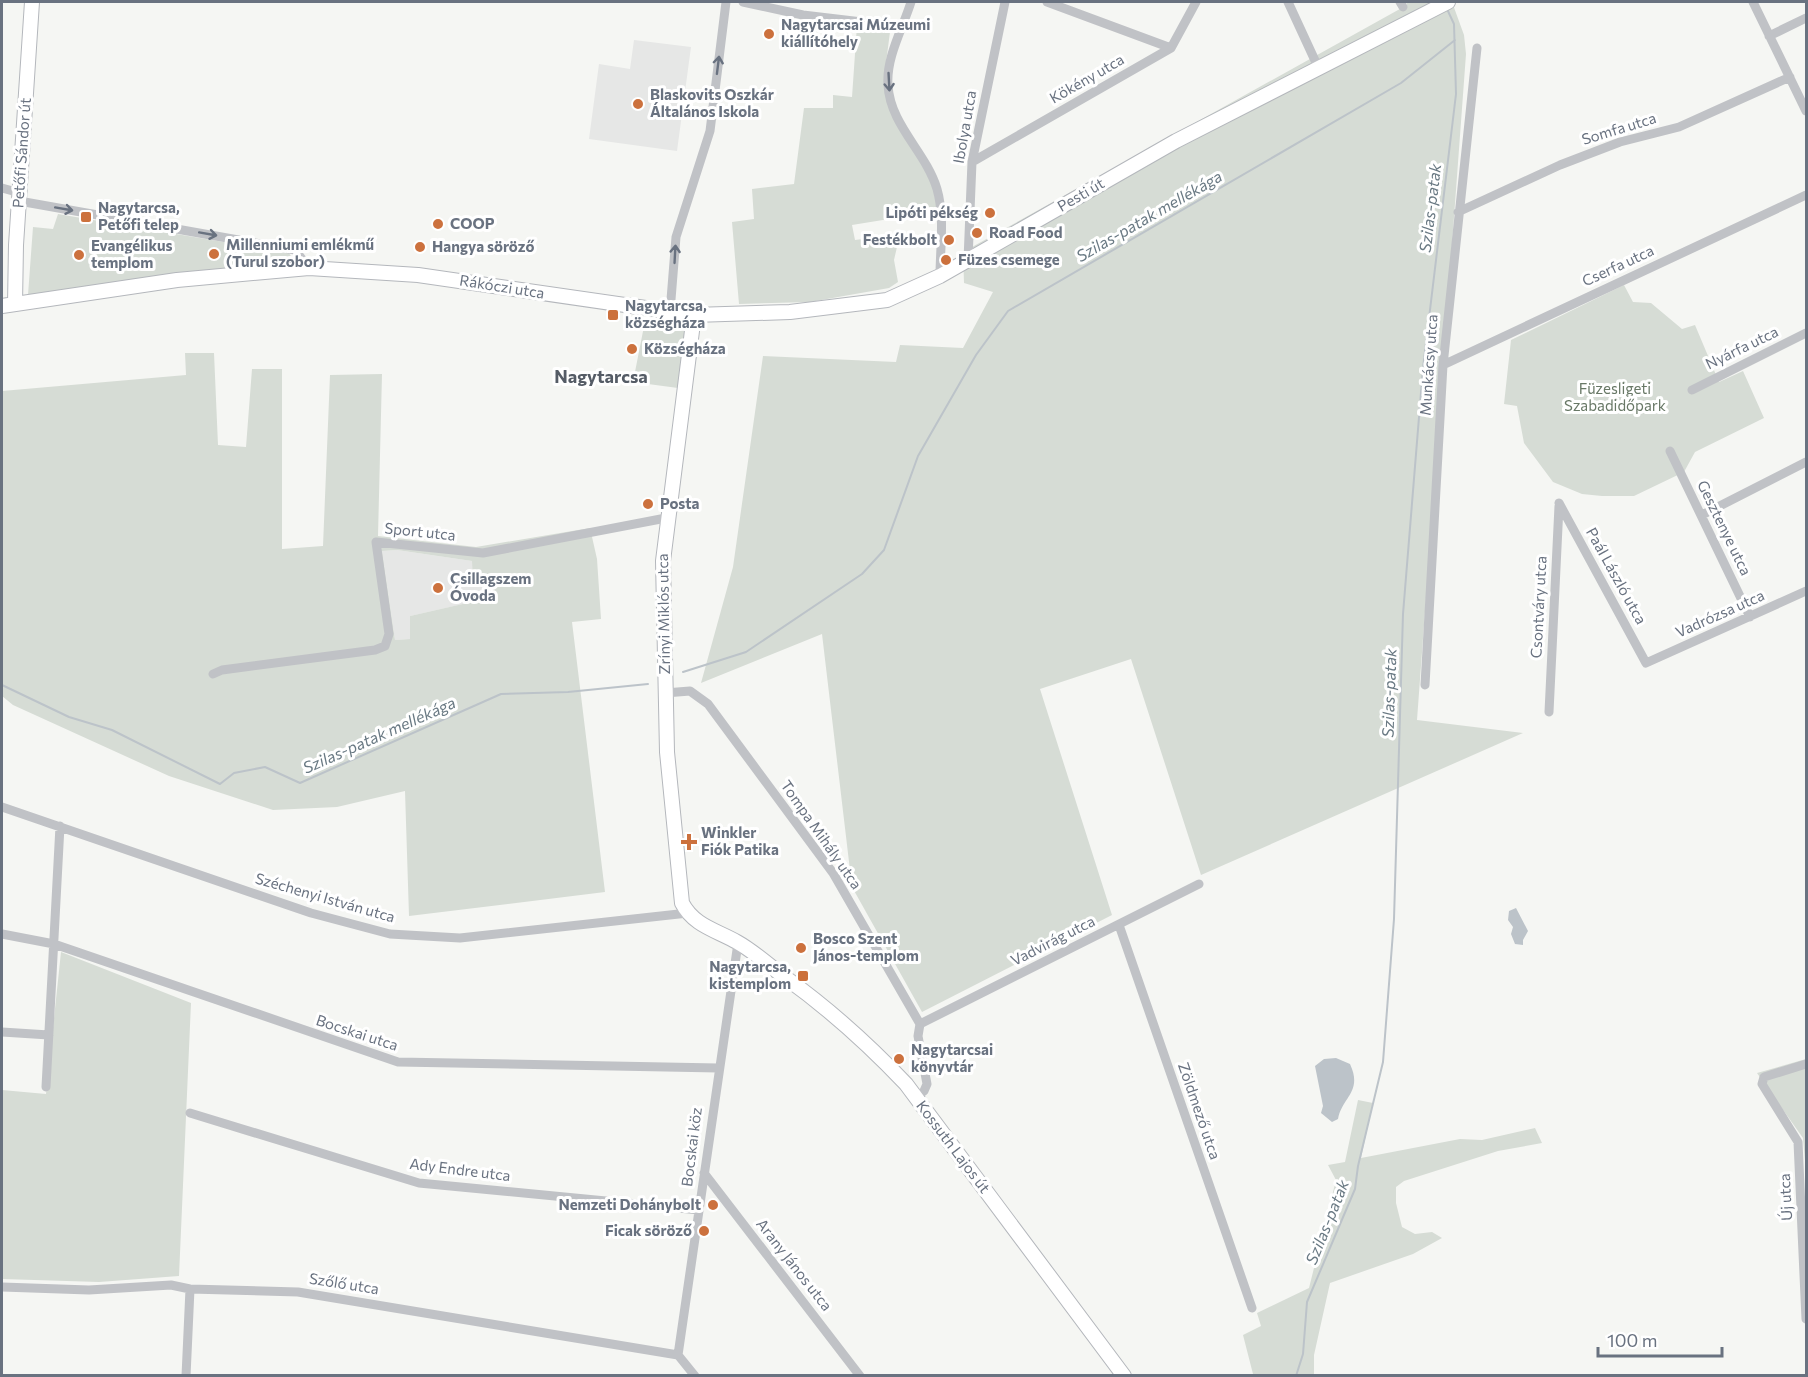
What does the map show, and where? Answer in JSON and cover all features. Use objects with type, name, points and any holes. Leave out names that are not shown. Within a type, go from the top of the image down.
[{"type":"main road","name":"Petőfi Sándor út","points":[[8,305],[19,197],[32,2]]},
{"type":"main road","name":"Pesti út","points":[[694,315],[790,312],[887,300],[940,276],[1176,141],[1448,2]]},
{"type":"main road","name":"Rákóczi utca","points":[[8,305],[187,279],[309,268],[418,275],[694,315]]},
{"type":"main road","name":"Zrínyi Miklós utca","points":[[688,913],[682,903],[667,752],[663,561],[666,518],[694,315]]},
{"type":"main road","name":"Kossuth Lajos út","points":[[688,913],[700,924],[738,943],[793,983],[870,1046],[916,1097],[1124,1376]]},
{"type":"street","points":[[670,312],[676,237],[710,131],[726,2]]},
{"type":"street","points":[[743,2],[803,15],[904,27]]},
{"type":"street","points":[[911,2],[904,27],[888,64],[888,86],[892,105],[902,126],[937,188],[941,215],[940,276]]},
{"type":"street","name":"Ibolya utca","points":[[968,260],[972,162],[1005,2]]},
{"type":"street","points":[[1047,2],[1171,48],[1196,2]]},
{"type":"street","points":[[1288,2],[1318,67]]},
{"type":"street","points":[[1753,2],[1806,111]]},
{"type":"street","points":[[1769,36],[1806,18]]},
{"type":"street","name":"Kökény utca","points":[[972,162],[1171,48]]},
{"type":"street","name":"Munkácsy utca","points":[[1425,685],[1443,365],[1477,48]]},
{"type":"street","name":"Somfa utca","points":[[1458,212],[1560,165],[1620,142],[1679,127],[1790,77]]},
{"type":"street","points":[[2,188],[19,197],[294,250],[309,268]]},
{"type":"street","name":"Cserfa utca","points":[[1443,365],[1806,195]]},
{"type":"street","name":"Nyárfa utca","points":[[1692,390],[1806,333]]},
{"type":"street","name":"Gesztenye utca","points":[[1670,451],[1750,617]]},
{"type":"street","points":[[1702,515],[1806,462]]},
{"type":"street","name":"Paál László utca","points":[[1559,503],[1646,663]]},
{"type":"street","name":"Csontváry utca","points":[[1549,712],[1559,503]]},
{"type":"street","name":"Sport utca","points":[[213,674],[222,670],[375,650],[385,645],[389,634],[376,542],[483,553],[666,518]]},
{"type":"street","name":"Vadrózsa utca","points":[[1646,663],[1806,591]]},
{"type":"street","name":"Tompa Mihály utca","points":[[665,690],[690,692],[708,704],[833,873],[920,1024],[918,1036],[927,1084],[924,1091],[916,1097]]},
{"type":"street","name":"Széchenyi István utca","points":[[2,807],[311,913],[390,934],[460,938],[688,913]]},
{"type":"street","points":[[46,1087],[60,826]]},
{"type":"street","name":"Vadvirág utca","points":[[920,1024],[1199,884]]},
{"type":"street","name":"Zöldmező utca","points":[[1119,925],[1252,1308]]},
{"type":"street","name":"Bocskai utca","points":[[2,934],[54,944],[398,1062],[718,1068]]},
{"type":"street","name":"Bocskai köz","points":[[678,1355],[738,943]]},
{"type":"street","points":[[2,1032],[49,1035]]},
{"type":"street","name":"Új utca","points":[[1806,1064],[1764,1077],[1762,1084],[1798,1142],[1806,1319]]},
{"type":"street","name":"Ady Endre utca","points":[[190,1113],[419,1183],[699,1210]]},
{"type":"street","name":"Arany János utca","points":[[704,1173],[860,1376]]},
{"type":"street","name":"Szőlő utca","points":[[2,1287],[88,1290],[171,1285],[190,1289],[298,1292],[678,1355]]},
{"type":"street","points":[[186,1376],[190,1289]]},
{"type":"street","points":[[678,1355],[695,1376]]},
{"type":"shaded area","name":"Blaskovits Oszkár Általános Iskola","points":[[634,40],[691,47],[677,151],[589,139],[599,64],[630,69]]},
{"type":"shaded area","name":"Csillagszem Óvoda","points":[[397,550],[472,561],[486,575],[490,598],[410,616],[410,639],[395,640],[382,551]]},
{"type":"shaded area","points":[[1516,908],[1528,931],[1523,945],[1515,944],[1511,934],[1513,927],[1508,920],[1509,911]]},
{"type":"shaded area","points":[[1336,1058],[1350,1064],[1354,1081],[1338,1119],[1332,1122],[1321,1113],[1323,1106],[1315,1066],[1324,1059]]},
{"type":"green space","points":[[1406,2],[1452,2],[1464,35],[1466,54],[1417,720],[1523,733],[1201,875],[1131,659],[1040,689],[1112,915],[922,1012],[852,887],[822,634],[701,683],[733,567],[763,356],[896,362],[900,345],[963,348],[993,292],[964,283],[963,252],[1407,5]]},
{"type":"green space","points":[[857,25],[888,28],[890,32],[886,63],[888,97],[936,189],[938,219],[889,219],[852,225],[855,240],[900,234],[894,260],[898,282],[889,288],[810,302],[739,304],[732,222],[754,219],[752,189],[794,184],[804,108],[833,108],[833,95],[852,97]]},
{"type":"green space","points":[[58,214],[289,253],[295,263],[248,265],[28,295],[33,227],[53,229]]},
{"type":"green space","name":"Füzesligeti Szabadidőpark","points":[[1624,285],[1633,302],[1651,303],[1682,329],[1695,325],[1719,382],[1743,371],[1764,418],[1695,452],[1684,472],[1634,496],[1582,494],[1553,482],[1524,443],[1517,406],[1504,404],[1511,340]]},
{"type":"green space","points":[[646,316],[679,321],[686,330],[678,388],[633,382]]},
{"type":"green space","points":[[185,353],[214,353],[218,445],[246,447],[252,369],[282,369],[282,549],[323,546],[330,375],[382,374],[378,536],[476,547],[590,528],[597,559],[601,619],[572,622],[605,892],[409,916],[405,791],[337,807],[273,810],[169,776],[13,705],[2,696],[2,391],[186,375]],"holes":[[[397,550],[472,561],[473,577],[486,575],[489,598],[410,616],[410,639],[395,640],[382,551]]]},
{"type":"green space","points":[[61,952],[191,1003],[179,1276],[99,1282],[2,1279],[2,1090],[46,1094]]},
{"type":"green space","points":[[1806,1059],[1806,1172],[1803,1138],[1757,1073]]},
{"type":"green space","points":[[1358,1100],[1373,1103],[1361,1158],[1460,1139],[1482,1140],[1535,1128],[1542,1143],[1498,1151],[1404,1181],[1396,1187],[1396,1203],[1402,1227],[1415,1234],[1432,1232],[1442,1238],[1413,1254],[1330,1283],[1314,1355],[1314,1375],[1251,1375],[1253,1374],[1243,1335],[1261,1326],[1257,1313],[1309,1288],[1336,1180],[1328,1165],[1345,1162]]},
{"type":"waterway","name":"Szilas-patak","points":[[1296,1376],[1303,1354],[1307,1302],[1355,1189],[1358,1166],[1383,1062],[1394,919],[1403,614],[1423,368],[1456,94],[1454,24],[1447,9]]},
{"type":"waterway","name":"Szilas-patak mellékága","points":[[683,672],[746,652],[862,574],[884,550],[918,456],[976,355],[1008,311],[1401,83],[1455,40]]},
{"type":"waterway","name":"Szilas-patak mellékága","points":[[2,685],[69,717],[112,730],[220,784],[234,773],[265,767],[300,783],[501,694],[568,692],[648,684]]},
{"type":"place","name":"Nagytarcsai Múzeumi kiállítóhely","points":[[769,34]]},
{"type":"place","name":"Blaskovits Oszkár Általános Iskola","points":[[638,104]]},
{"type":"place","name":"Lipóti pékség","points":[[990,213]]},
{"type":"place","name":"Nagytarcsa, Petőfi telep","points":[[86,217]]},
{"type":"place","name":"COOP","points":[[438,224]]},
{"type":"place","name":"Road Food","points":[[977,233]]},
{"type":"place","name":"Festékbolt","points":[[949,240]]},
{"type":"place","name":"Hangya söröző","points":[[420,247]]},
{"type":"place","name":"Millenniumi emlékmű (Turul szobor)","points":[[214,254]]},
{"type":"place","name":"Evangélikus templom","points":[[79,255]]},
{"type":"place","name":"Füzes csemege","points":[[946,260]]},
{"type":"place","name":"Nagytarcsa, községháza","points":[[613,315]]},
{"type":"place","name":"Községháza","points":[[632,349]]},
{"type":"place","name":"Posta","points":[[648,504]]},
{"type":"place","name":"Csillagszem Óvoda","points":[[438,588]]},
{"type":"place","name":"Winkler Fiók Patika","points":[[689,842]]},
{"type":"place","name":"Bosco Szent János-templom","points":[[801,948]]},
{"type":"place","name":"Nagytarcsa, kistemplom","points":[[803,976]]},
{"type":"place","name":"Nagytarcsai könyvtár","points":[[899,1059]]},
{"type":"place","name":"Nemzeti Dohánybolt","points":[[713,1205]]},
{"type":"place","name":"Ficak söröző","points":[[704,1231]]},
{"type":"district","name":"Nagytarcsa","points":[[601,377]]}]
